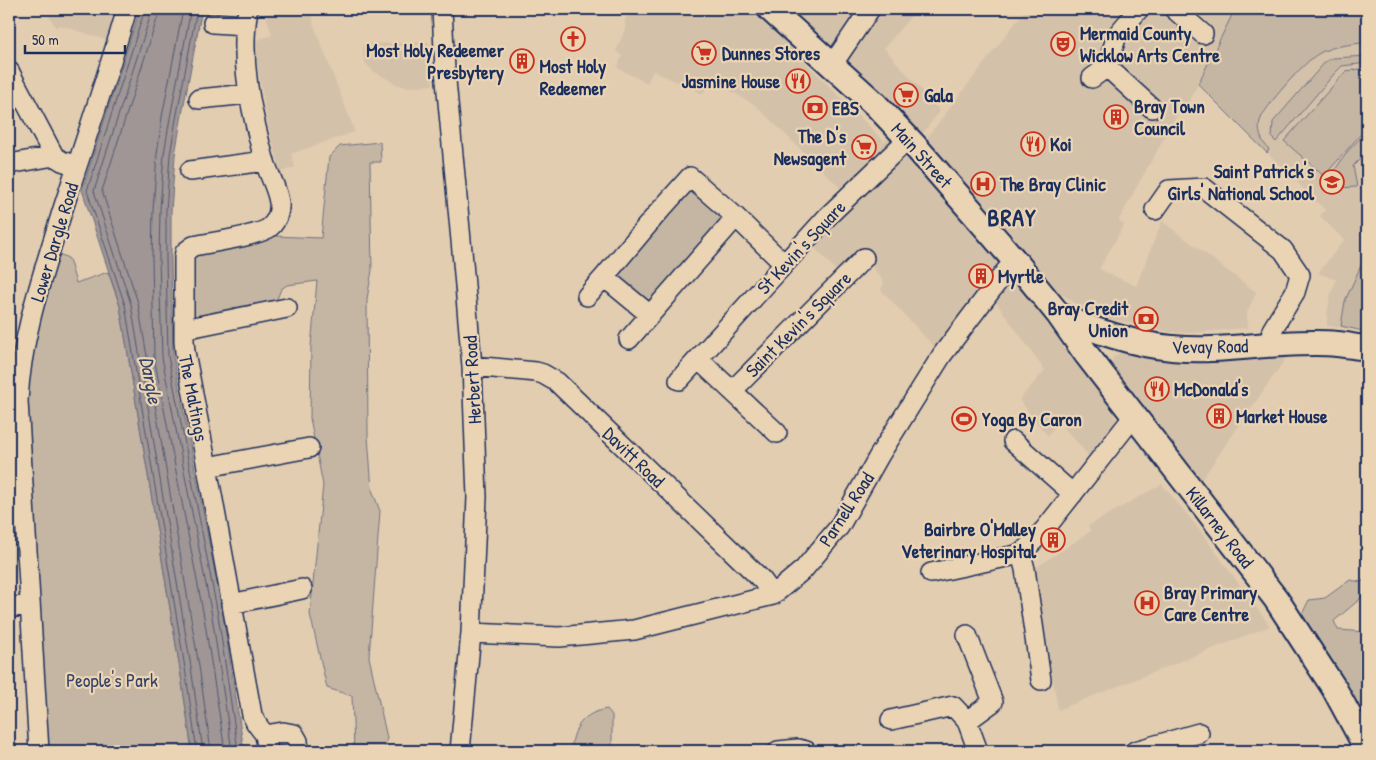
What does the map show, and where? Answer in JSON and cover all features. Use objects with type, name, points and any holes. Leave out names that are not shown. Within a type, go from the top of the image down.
[{"type":"main road","name":"Main Street","points":[[770,9],[876,105],[1015,261],[1058,314]]},
{"type":"main road","name":"Vevay Road","points":[[1058,314],[1079,324],[1141,342],[1173,348],[1196,349],[1318,343],[1367,348]]},
{"type":"main road","name":"Killarney Road","points":[[1058,314],[1134,416],[1276,599],[1334,688],[1367,749]]},
{"type":"main road","points":[[1104,376],[1108,361],[1115,350],[1141,342]]},
{"type":"street","name":"Lower Dargle Road","points":[[39,751],[30,606],[17,533],[14,401],[19,382],[24,345],[48,256],[127,9]]},
{"type":"street","name":"Herbert Road","points":[[442,9],[445,72],[472,366],[477,497],[471,633],[460,751]]},
{"type":"street","points":[[832,65],[870,9]]},
{"type":"street","points":[[1139,9],[1117,35],[1099,72],[1152,108]]},
{"type":"street","points":[[1174,9],[1203,34]]},
{"type":"street","name":"The Maltings","points":[[214,23],[247,17],[244,55],[248,94],[265,161],[279,201],[278,214],[275,221],[259,233],[193,246],[185,252],[185,352],[252,715],[266,743],[283,732],[294,734],[298,741],[299,751]]},
{"type":"street","points":[[9,71],[54,156],[62,162],[77,166]]},
{"type":"street","points":[[199,99],[248,94]]},
{"type":"street","name":"St Kevin's Square","points":[[679,380],[828,216],[908,139]]},
{"type":"street","points":[[9,164],[54,156]]},
{"type":"street","points":[[190,171],[265,161]]},
{"type":"street","points":[[587,296],[690,177],[784,264]]},
{"type":"street","points":[[1155,210],[1168,190],[1204,188],[1283,250],[1300,275],[1295,292],[1272,330],[1270,345]]},
{"type":"street","points":[[629,339],[736,218]]},
{"type":"street","name":"Saint Kevin's Square","points":[[732,391],[864,258]]},
{"type":"street","name":"Parnell Road","points":[[471,633],[559,637],[634,630],[773,595],[804,569],[839,527],[879,456],[942,355],[1015,261]]},
{"type":"street","points":[[604,277],[650,315]]},
{"type":"street","name":"The Maltings","points":[[184,329],[287,308]]},
{"type":"street","points":[[698,359],[777,433]]},
{"type":"street","name":"Davitt Road","points":[[472,366],[536,372],[557,382],[757,576],[773,595]]},
{"type":"street","points":[[931,573],[1021,554],[1073,494],[1134,416]]},
{"type":"street","points":[[1013,441],[1073,494]]},
{"type":"street","name":"The Maltings","points":[[207,467],[309,448]]},
{"type":"street","points":[[1021,554],[1025,569],[1041,680]]},
{"type":"street","points":[[232,604],[302,589]]},
{"type":"street","points":[[9,608],[30,606]]},
{"type":"street","points":[[966,721],[993,702],[967,635]]},
{"type":"street","points":[[891,720],[953,706],[966,721],[978,751]]},
{"type":"street","points":[[1136,751],[1199,733]]},
{"type":"street","points":[[778,751],[798,749],[806,751]]},
{"type":"shaded area","points":[[45,9],[116,9],[107,40],[59,25],[56,28]]},
{"type":"shaded area","points":[[264,9],[312,9],[313,23],[355,132],[291,154],[295,167],[281,172],[268,126],[253,41],[272,35]]},
{"type":"shaded area","points":[[630,9],[752,9],[884,141],[874,151],[892,135],[1073,344],[1118,422],[1090,457],[1058,421],[1048,436],[1019,400],[1045,370],[988,291],[942,355],[881,290],[884,282],[864,257],[843,278],[813,246],[855,202],[755,105],[710,79],[703,94],[653,71],[647,83],[617,68],[622,56],[616,51],[625,29],[625,20]]},
{"type":"shaded area","points":[[786,9],[917,9],[884,48],[940,111],[920,137]]},
{"type":"shaded area","points":[[1026,9],[1367,9],[1367,331],[1327,326],[1330,296],[1336,280],[1318,273],[1344,240],[1320,216],[1325,210],[1198,84],[1186,109],[1180,110],[1119,220],[1124,225],[1099,269],[1136,286],[1162,221],[1256,292],[1247,313],[1248,328],[1191,333],[1170,332],[1094,315],[1057,291],[1038,273],[922,144]]},
{"type":"shaded area","points":[[429,42],[433,85],[408,87],[398,85],[373,71],[366,64],[363,56],[363,44]]},
{"type":"shaded area","points":[[1135,348],[1166,360],[1286,358],[1200,482],[1111,378],[1109,368],[1114,357],[1121,352]]},
{"type":"shaded area","name":"Bray Primary Care Centre","points":[[1162,484],[1195,524],[1270,626],[1058,710],[1034,569],[1091,531],[1088,526]]},
{"type":"green space","points":[[1235,9],[1367,9],[1367,42],[1336,47],[1312,58],[1277,95],[1263,114],[1259,129],[1264,144],[1269,149],[1267,153],[1198,84]]},
{"type":"green space","points":[[1367,56],[1367,63],[1342,66],[1276,142],[1272,138],[1273,122],[1326,61],[1333,58]]},
{"type":"green space","points":[[1367,68],[1367,127],[1324,176],[1284,141],[1346,71]]},
{"type":"green space","points":[[1367,131],[1367,152],[1353,166],[1357,187],[1335,188],[1326,183],[1348,151]]},
{"type":"green space","points":[[380,142],[381,162],[370,162],[372,270],[367,299],[368,436],[372,490],[380,511],[369,657],[387,738],[384,751],[354,751],[352,696],[327,688],[310,614],[323,485],[310,418],[311,347],[317,281],[287,285],[281,289],[273,303],[198,319],[192,318],[193,255],[274,236],[321,238],[329,157],[340,146]]},
{"type":"green space","points":[[692,189],[725,220],[648,304],[615,274]]},
{"type":"green space","name":"People's Park","points":[[59,254],[69,259],[76,283],[108,272],[120,306],[192,751],[46,751],[26,395],[34,341]]},
{"type":"green space","points":[[1367,255],[1367,332],[1341,326],[1345,301]]},
{"type":"green space","points":[[1367,574],[1367,593],[1334,621],[1338,630],[1367,632],[1367,729],[1336,680],[1302,614],[1309,600],[1325,598],[1350,580],[1361,582]]},
{"type":"green space","points":[[607,709],[612,715],[612,751],[571,751],[574,735],[581,722],[592,714]]},
{"type":"water","name":"Dargle","points":[[140,9],[202,9],[175,155],[171,211],[173,356],[223,614],[244,751],[192,751],[120,306],[82,190]]},
{"type":"place","name":"Most Holy Redeemer","points":[[573,39]]},
{"type":"place","name":"Mermaid County Wicklow Arts Centre","points":[[1063,44]]},
{"type":"place","name":"Dunnes Stores","points":[[704,53]]},
{"type":"place","name":"Most Holy Redeemer Presbytery","points":[[522,61]]},
{"type":"place","name":"Jasmine House","points":[[798,81]]},
{"type":"place","name":"Gala","points":[[906,95]]},
{"type":"place","name":"EBS","points":[[815,108]]},
{"type":"place","name":"Bray Town Council","points":[[1116,117]]},
{"type":"place","name":"Koi","points":[[1033,144]]},
{"type":"place","name":"The D's Newsagent","points":[[864,147]]},
{"type":"place","name":"Saint Patrick's Girls' National School","points":[[1332,182]]},
{"type":"place","name":"The Bray Clinic","points":[[983,184]]},
{"type":"place","name":"Myrtle","points":[[981,276]]},
{"type":"place","name":"Bray Credit Union","points":[[1146,319]]},
{"type":"place","name":"McDonald's","points":[[1157,389]]},
{"type":"place","name":"Market House","points":[[1219,416]]},
{"type":"place","name":"Yoga By Caron","points":[[964,419]]},
{"type":"place","name":"Bairbre O'Malley Veterinary Hospital","points":[[1053,540]]},
{"type":"place","name":"Bray Primary Care Centre","points":[[1147,603]]},
{"type":"district","name":"BRAY","points":[[1012,218]]}]
